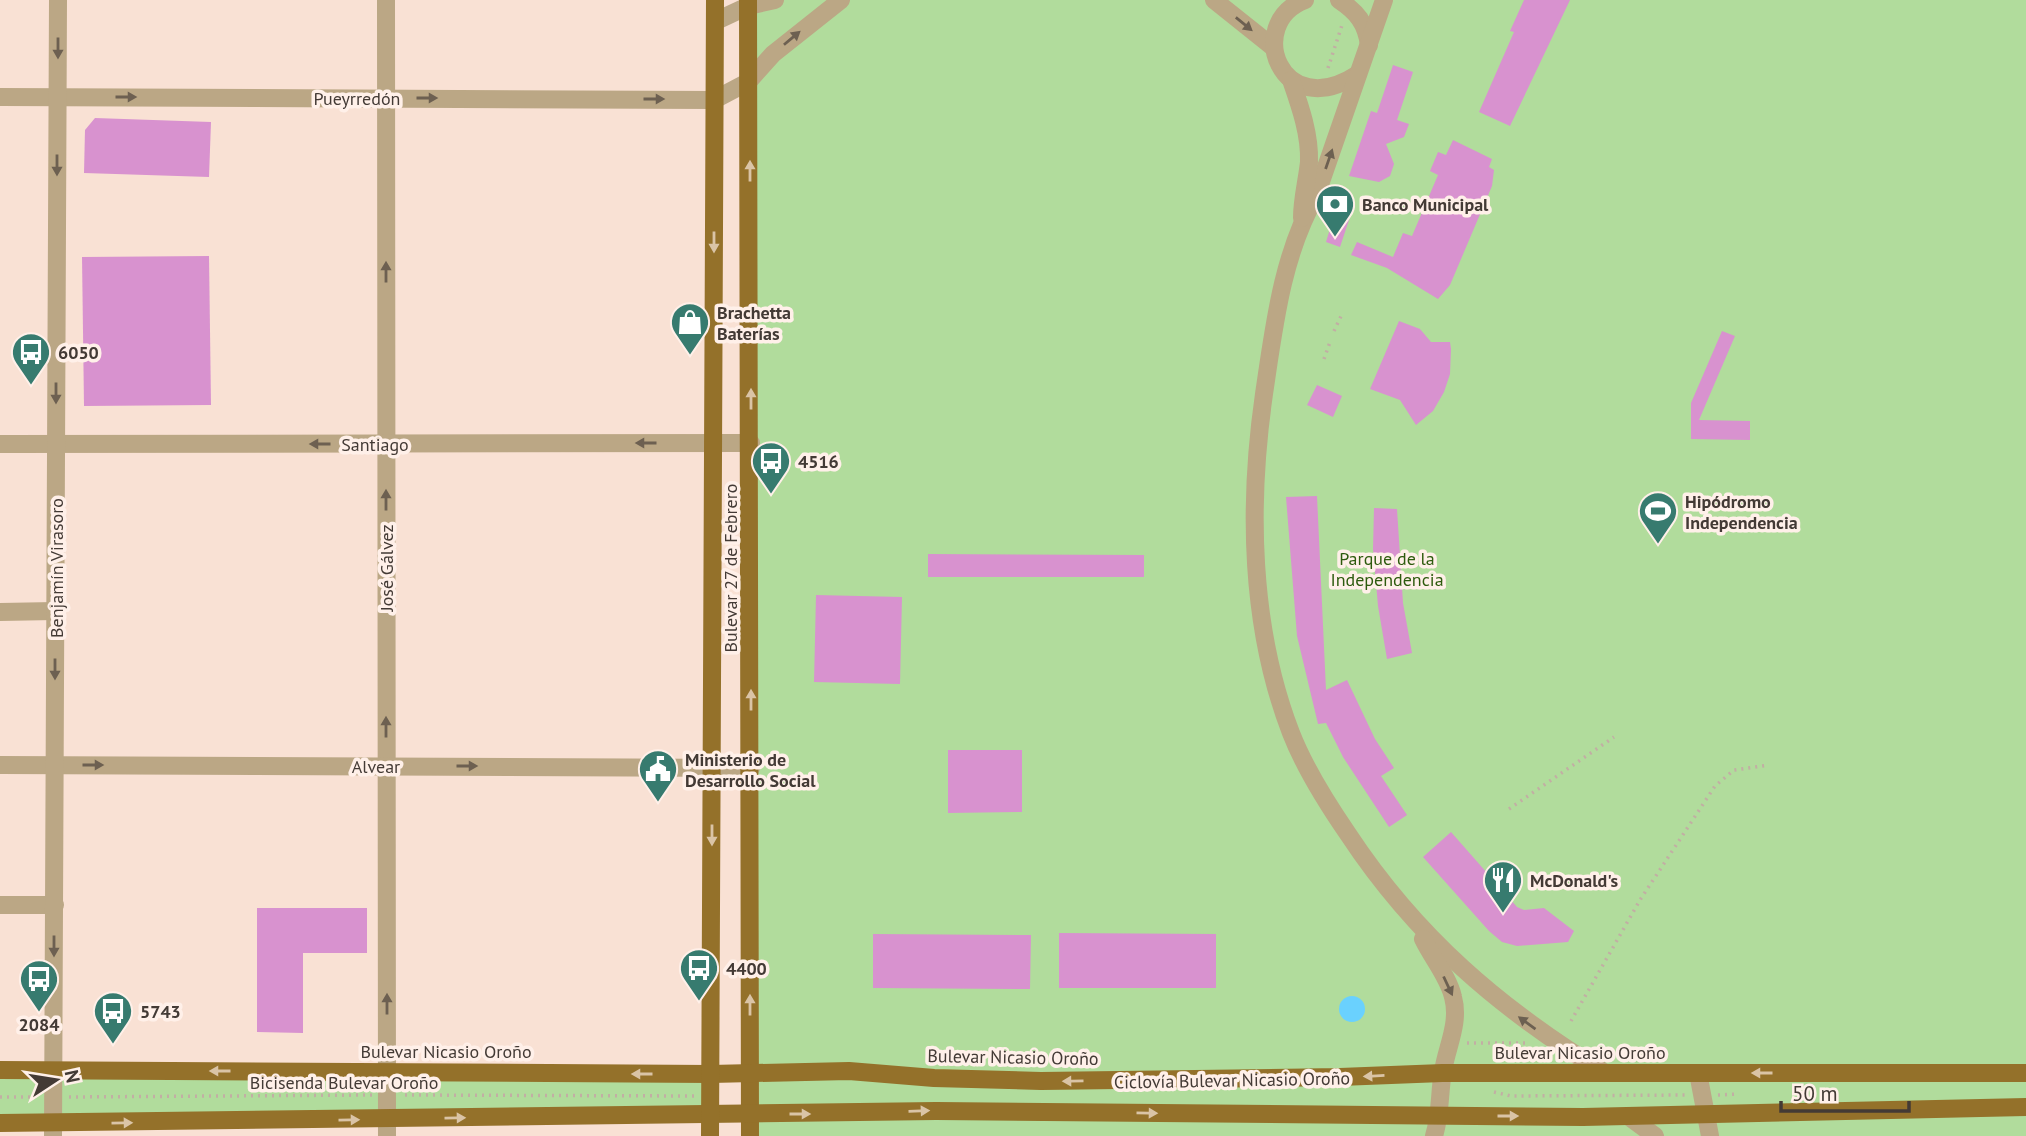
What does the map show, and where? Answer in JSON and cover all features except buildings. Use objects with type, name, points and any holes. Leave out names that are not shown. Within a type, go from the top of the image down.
[{"type":"main road","name":"Bulevar 27 de Febrero","points":[[710,1136],[715,0]]},
{"type":"main road","name":"Bulevar 27 de Febrero","points":[[748,3],[751,443],[750,1136]]},
{"type":"main road","name":"Bulevar Nicasio Oroño","points":[[0,1070],[711,1074],[849,1071],[934,1078],[1041,1081],[1443,1073],[2026,1073]]},
{"type":"main road","points":[[0,1124],[53,1130],[202,1129],[387,1127],[710,1114],[936,1111],[1628,1116],[2026,1107]]},
{"type":"street","name":"Benjamín Virasoro","points":[[53,1130],[58,0]]},
{"type":"street","name":"José Gálvez","points":[[386,0],[387,1127]]},
{"type":"street","points":[[716,21],[748,3],[775,0]]},
{"type":"street","points":[[714,100],[748,82],[773,54],[841,0]]},
{"type":"street","points":[[1214,0],[1274,48]]},
{"type":"street","points":[[1339,0],[1356,11],[1367,31],[1369,45]]},
{"type":"street","points":[[1384,0],[1316,196],[1302,221],[1281,292],[1260,425],[1256,582],[1268,655],[1291,733],[1322,796],[1372,871],[1417,926],[1510,1010],[1605,1073]]},
{"type":"street","points":[[1293,1],[1279,24],[1274,48],[1280,66],[1291,80],[1307,133],[1309,163],[1302,191],[1302,221]]},
{"type":"street","points":[[1291,80],[1313,90],[1321,90],[1337,88],[1358,75]]},
{"type":"street","name":"Pueyrredón","points":[[0,97],[714,100]]},
{"type":"street","name":"Santiago","points":[[0,444],[751,443]]},
{"type":"street","points":[[0,611],[55,611]]},
{"type":"street","name":"Alvear","points":[[0,765],[751,768]]},
{"type":"street","points":[[0,905],[55,905]]},
{"type":"street","points":[[1417,926],[1452,993],[1456,1009],[1455,1026],[1443,1073],[1440,1116],[1434,1136]]},
{"type":"street","points":[[1698,1073],[1710,1136]]},
{"type":"street","points":[[1628,1116],[1655,1136]]},
{"type":"path","points":[[1325,77],[1344,19]]},
{"type":"path","points":[[1334,331],[1342,314]]},
{"type":"path","points":[[1324,359],[1330,342]]},
{"type":"path","points":[[1509,809],[1614,737]]},
{"type":"path","points":[[1571,1021],[1640,900],[1715,786],[1734,770],[1769,765]]},
{"type":"path","points":[[1461,1043],[1535,1043]]},
{"type":"path","points":[[1486,1089],[1511,1096],[1744,1094]]},
{"type":"path","name":"Bicisenda Bulevar Oroño","points":[[0,1097],[688,1094]]},
{"type":"green space","name":"Parque de la Independencia","points":[[748,0],[2026,0],[2026,1136],[750,1136]]},
{"type":"green space","points":[[0,1070],[711,1074],[710,1114],[0,1123]]},
{"type":"water","points":[[1352,996],[1361,1000],[1365,1009],[1361,1018],[1352,1022],[1343,1018],[1339,1009],[1343,1000]]},
{"type":"place","name":"Banco Municipal","points":[[1335,238]]},
{"type":"place","name":"Brachetta Baterías","points":[[690,356]]},
{"type":"place","name":"6050","points":[[31,386]]},
{"type":"place","name":"4516","points":[[771,495]]},
{"type":"place","name":"Hipódromo Independencia","points":[[1658,545]]},
{"type":"place","name":"Ministerio de Desarrollo Social","points":[[658,803]]},
{"type":"place","name":"McDonald's","points":[[1503,914]]},
{"type":"place","name":"4400","points":[[699,1002]]},
{"type":"place","name":"2084","points":[[39,1013]]},
{"type":"place","name":"5743","points":[[113,1045]]}]
